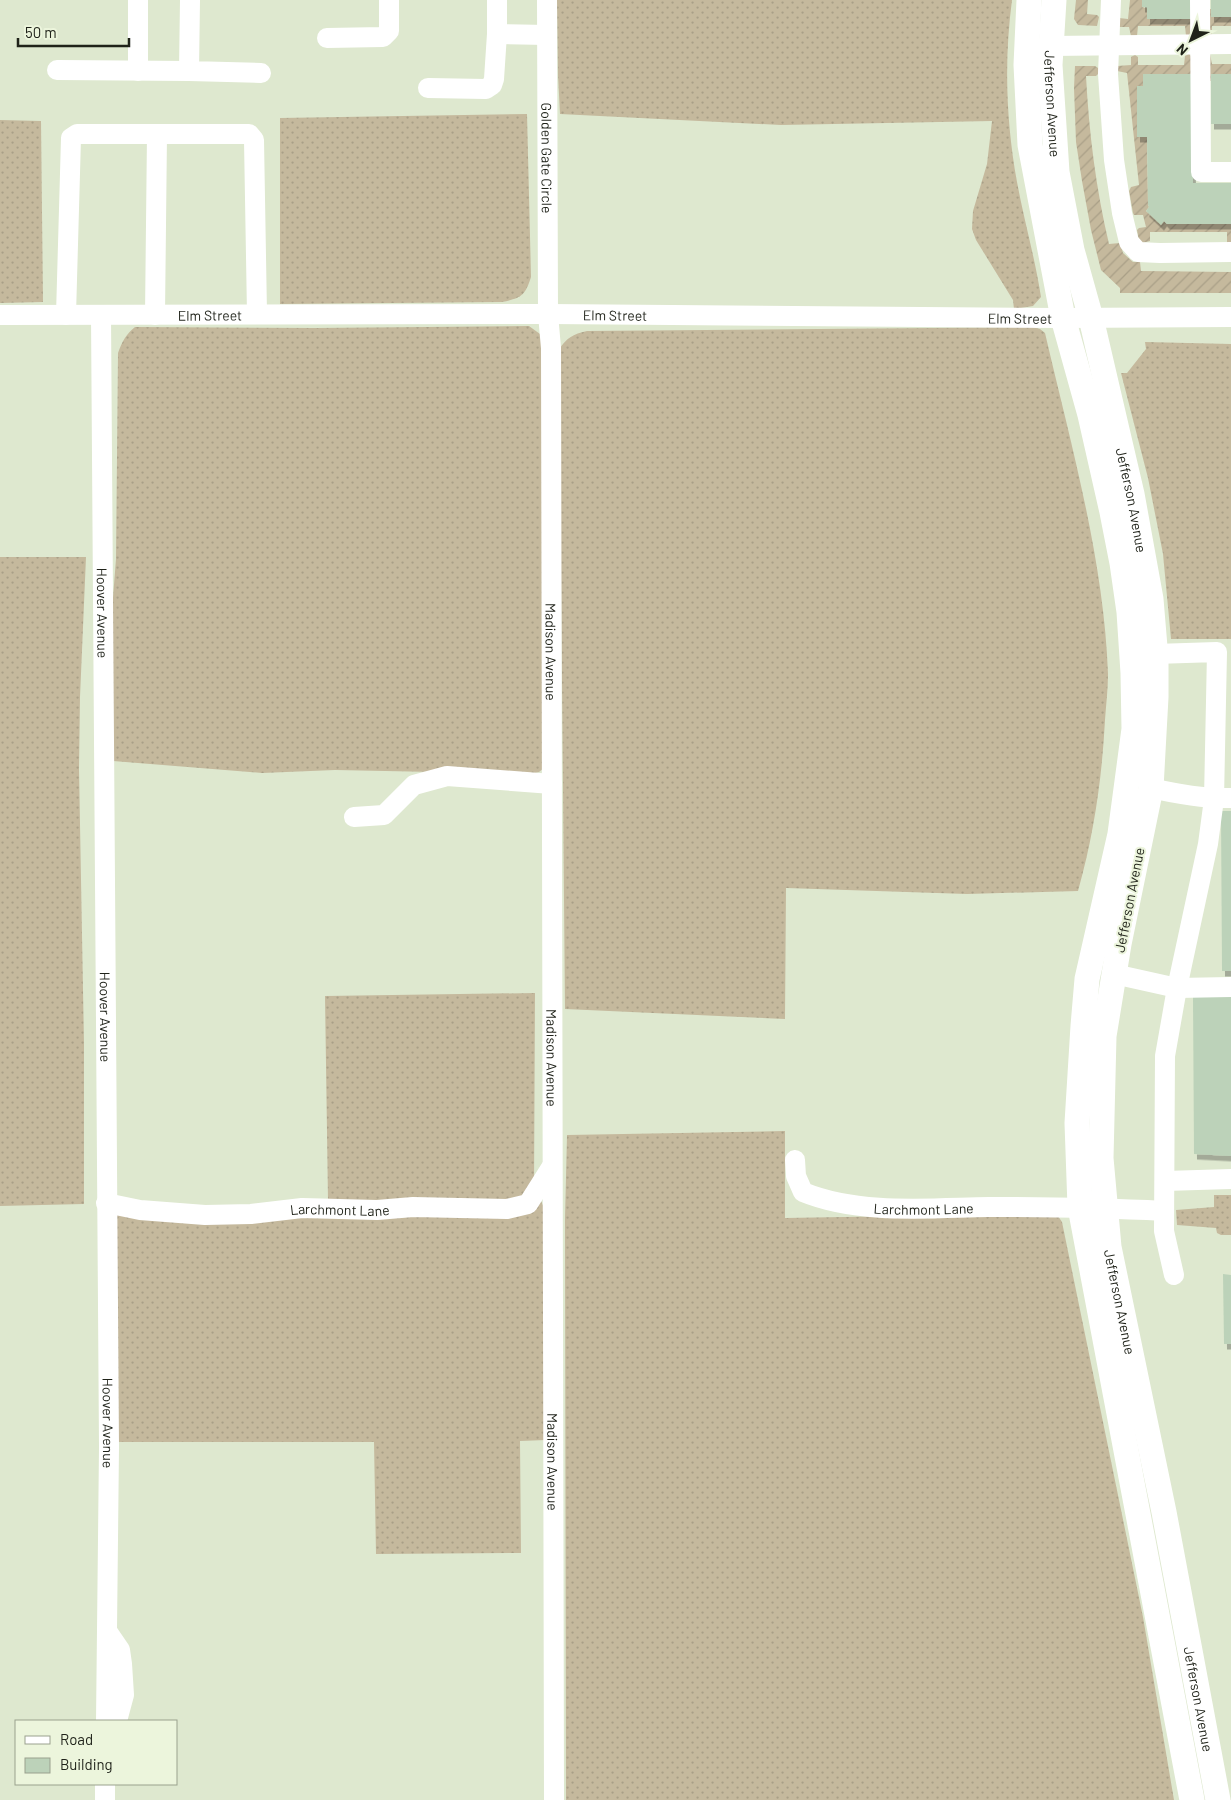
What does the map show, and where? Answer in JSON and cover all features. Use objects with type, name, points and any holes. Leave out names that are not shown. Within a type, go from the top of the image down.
[{"type":"main road","name":"Jefferson Avenue","points":[[1029,0],[1026,65],[1030,145],[1063,318],[1090,415],[1117,537],[1129,612],[1134,673],[1134,728],[1120,834],[1087,979],[1077,1123],[1080,1207],[1192,1800]]},
{"type":"main road","name":"Jefferson Avenue","points":[[1054,0],[1050,65],[1057,172],[1072,250],[1091,318],[1132,494],[1151,600],[1155,654],[1156,697],[1151,788],[1114,974],[1104,1036],[1101,1158],[1105,1208],[1109,1247],[1154,1463],[1218,1800]]},
{"type":"main road","points":[[1134,673],[1142,711],[1143,783],[1151,788]]},
{"type":"main road","points":[[1144,1547],[1162,1580],[1169,1603],[1178,1650],[1184,1660],[1193,1664]]},
{"type":"street","points":[[138,0],[138,71]]},
{"type":"street","points":[[189,71],[190,0]]},
{"type":"street","points":[[328,38],[383,37],[389,31],[389,0]]},
{"type":"street","points":[[428,88],[486,89],[492,85],[497,34],[497,0]]},
{"type":"street","name":"Golden Gate Circle","points":[[548,0],[548,314]]},
{"type":"street","points":[[1111,0],[1108,74],[1114,160],[1122,213],[1129,242],[1138,252],[1160,254],[1231,252]]},
{"type":"street","points":[[1200,0],[1201,172],[1231,172]]},
{"type":"street","points":[[497,34],[547,35]]},
{"type":"street","points":[[1051,46],[1231,44]]},
{"type":"street","points":[[57,70],[261,73]]},
{"type":"street","points":[[66,315],[71,138],[77,134],[249,134],[254,140],[257,314]]},
{"type":"street","points":[[155,315],[157,134]]},
{"type":"street","name":"Elm Street","points":[[0,315],[548,314],[1063,318],[1231,317]]},
{"type":"street","name":"Madison Avenue","points":[[548,314],[551,348],[554,1800]]},
{"type":"street","name":"Hoover Avenue","points":[[101,315],[108,1446],[106,1720]]},
{"type":"street","points":[[1155,654],[1218,652],[1224,668],[1223,798],[1208,844],[1177,988],[1165,1056],[1164,1231],[1174,1275]]},
{"type":"street","points":[[354,816],[384,815],[414,785],[447,776],[552,784]]},
{"type":"street","points":[[1151,788],[1168,792],[1223,798]]},
{"type":"street","points":[[1114,974],[1177,988],[1231,987]]},
{"type":"street","name":"Larchmont Lane","points":[[795,1160],[796,1176],[803,1192],[827,1201],[886,1208],[1080,1207]]},
{"type":"street","name":"Larchmont Lane","points":[[106,1203],[140,1210],[206,1215],[251,1214],[302,1208],[377,1210],[413,1207],[507,1209],[528,1204],[552,1166]]},
{"type":"street","points":[[1164,1181],[1231,1179]]},
{"type":"street","points":[[1080,1207],[1164,1211]]},
{"type":"street","points":[[107,1631],[120,1650],[122,1664],[124,1695],[117,1720]]},
{"type":"street","points":[[105,1785],[105,1800]]},
{"type":"shaded area","points":[[557,0],[1012,0],[1007,68],[1010,137],[1017,182],[1041,297],[1033,306],[1014,309],[1013,300],[976,240],[972,229],[973,211],[987,164],[992,121],[781,125],[560,114]]},
{"type":"shaded area","points":[[1076,0],[1088,0],[1087,14],[1099,17],[1097,26],[1078,25],[1074,19]]},
{"type":"shaded area","points":[[1130,0],[1142,0],[1142,7],[1192,19],[1190,35],[1186,36],[1185,26],[1138,26],[1137,36],[1131,36],[1129,27],[1119,27],[1119,18],[1128,19]]},
{"type":"shaded area","points":[[1208,9],[1211,9],[1211,17],[1231,17],[1231,26],[1212,26],[1212,34],[1210,36]]},
{"type":"shaded area","points":[[1189,54],[1192,57],[1191,74],[1143,74],[1143,86],[1137,86],[1137,137],[1147,137],[1149,207],[1146,211],[1161,224],[1164,221],[1167,224],[1231,224],[1231,243],[1227,243],[1227,232],[1150,232],[1150,241],[1142,243],[1139,241],[1137,230],[1146,227],[1143,215],[1134,215],[1129,191],[1131,187],[1139,185],[1127,73],[1117,71],[1117,66],[1131,65],[1131,57],[1135,55],[1138,57],[1138,65],[1184,65],[1185,56]]},
{"type":"shaded area","points":[[1210,54],[1212,64],[1231,64],[1231,74],[1212,74],[1211,81],[1206,81]]},
{"type":"shaded area","points":[[1075,66],[1095,66],[1098,68],[1096,76],[1086,76],[1087,97],[1097,182],[1109,244],[1120,243],[1123,253],[1133,262],[1140,262],[1141,271],[1231,272],[1231,293],[1120,293],[1120,288],[1101,270],[1091,230],[1076,142]]},
{"type":"shaded area","points":[[527,114],[531,277],[527,288],[521,295],[502,302],[280,304],[280,118]]},
{"type":"shaded area","points":[[0,120],[41,121],[43,302],[0,303]]},
{"type":"shaded area","points":[[529,326],[540,334],[542,343],[544,768],[539,772],[531,774],[335,770],[262,773],[113,761],[110,636],[116,559],[118,353],[129,332],[135,327]]},
{"type":"shaded area","points":[[1032,327],[1040,329],[1045,333],[1085,503],[1100,588],[1105,631],[1108,680],[1102,763],[1093,827],[1078,891],[967,894],[786,888],[785,1019],[565,1009],[559,350],[564,342],[570,337],[587,331]]},
{"type":"shaded area","points":[[1145,342],[1231,344],[1231,639],[1171,639],[1163,554],[1148,478],[1121,373],[1127,373],[1146,349]]},
{"type":"shaded area","points":[[0,557],[86,557],[79,769],[84,1044],[84,1204],[0,1206]]},
{"type":"shaded area","points":[[535,993],[534,1192],[545,1210],[546,1440],[520,1441],[521,1553],[376,1554],[374,1442],[116,1442],[116,1211],[235,1207],[328,1200],[325,996]]},
{"type":"shaded area","points":[[785,1131],[785,1218],[962,1215],[1058,1216],[1062,1222],[1143,1617],[1174,1800],[566,1800],[565,1219],[567,1135]]},
{"type":"shaded area","points":[[1214,1195],[1231,1195],[1231,1235],[1221,1235],[1217,1233],[1216,1228],[1177,1225],[1176,1210],[1214,1207]]},
{"type":"building","points":[[1142,0],[1192,0],[1192,19],[1147,19],[1147,7],[1142,7]]},
{"type":"building","points":[[1211,0],[1231,0],[1231,17],[1211,17]]},
{"type":"building","points":[[1143,74],[1191,74],[1193,183],[1231,183],[1231,224],[1167,224],[1164,221],[1161,225],[1146,211],[1149,207],[1147,137],[1137,137],[1137,86],[1143,86]]},
{"type":"building","points":[[1211,74],[1231,74],[1231,124],[1211,124]]},
{"type":"building","points":[[1221,811],[1231,811],[1231,971],[1222,971]]},
{"type":"building","points":[[1231,995],[1231,1156],[1194,1154],[1193,996]]},
{"type":"building","points":[[1223,1274],[1231,1275],[1231,1344],[1224,1344]]}]
